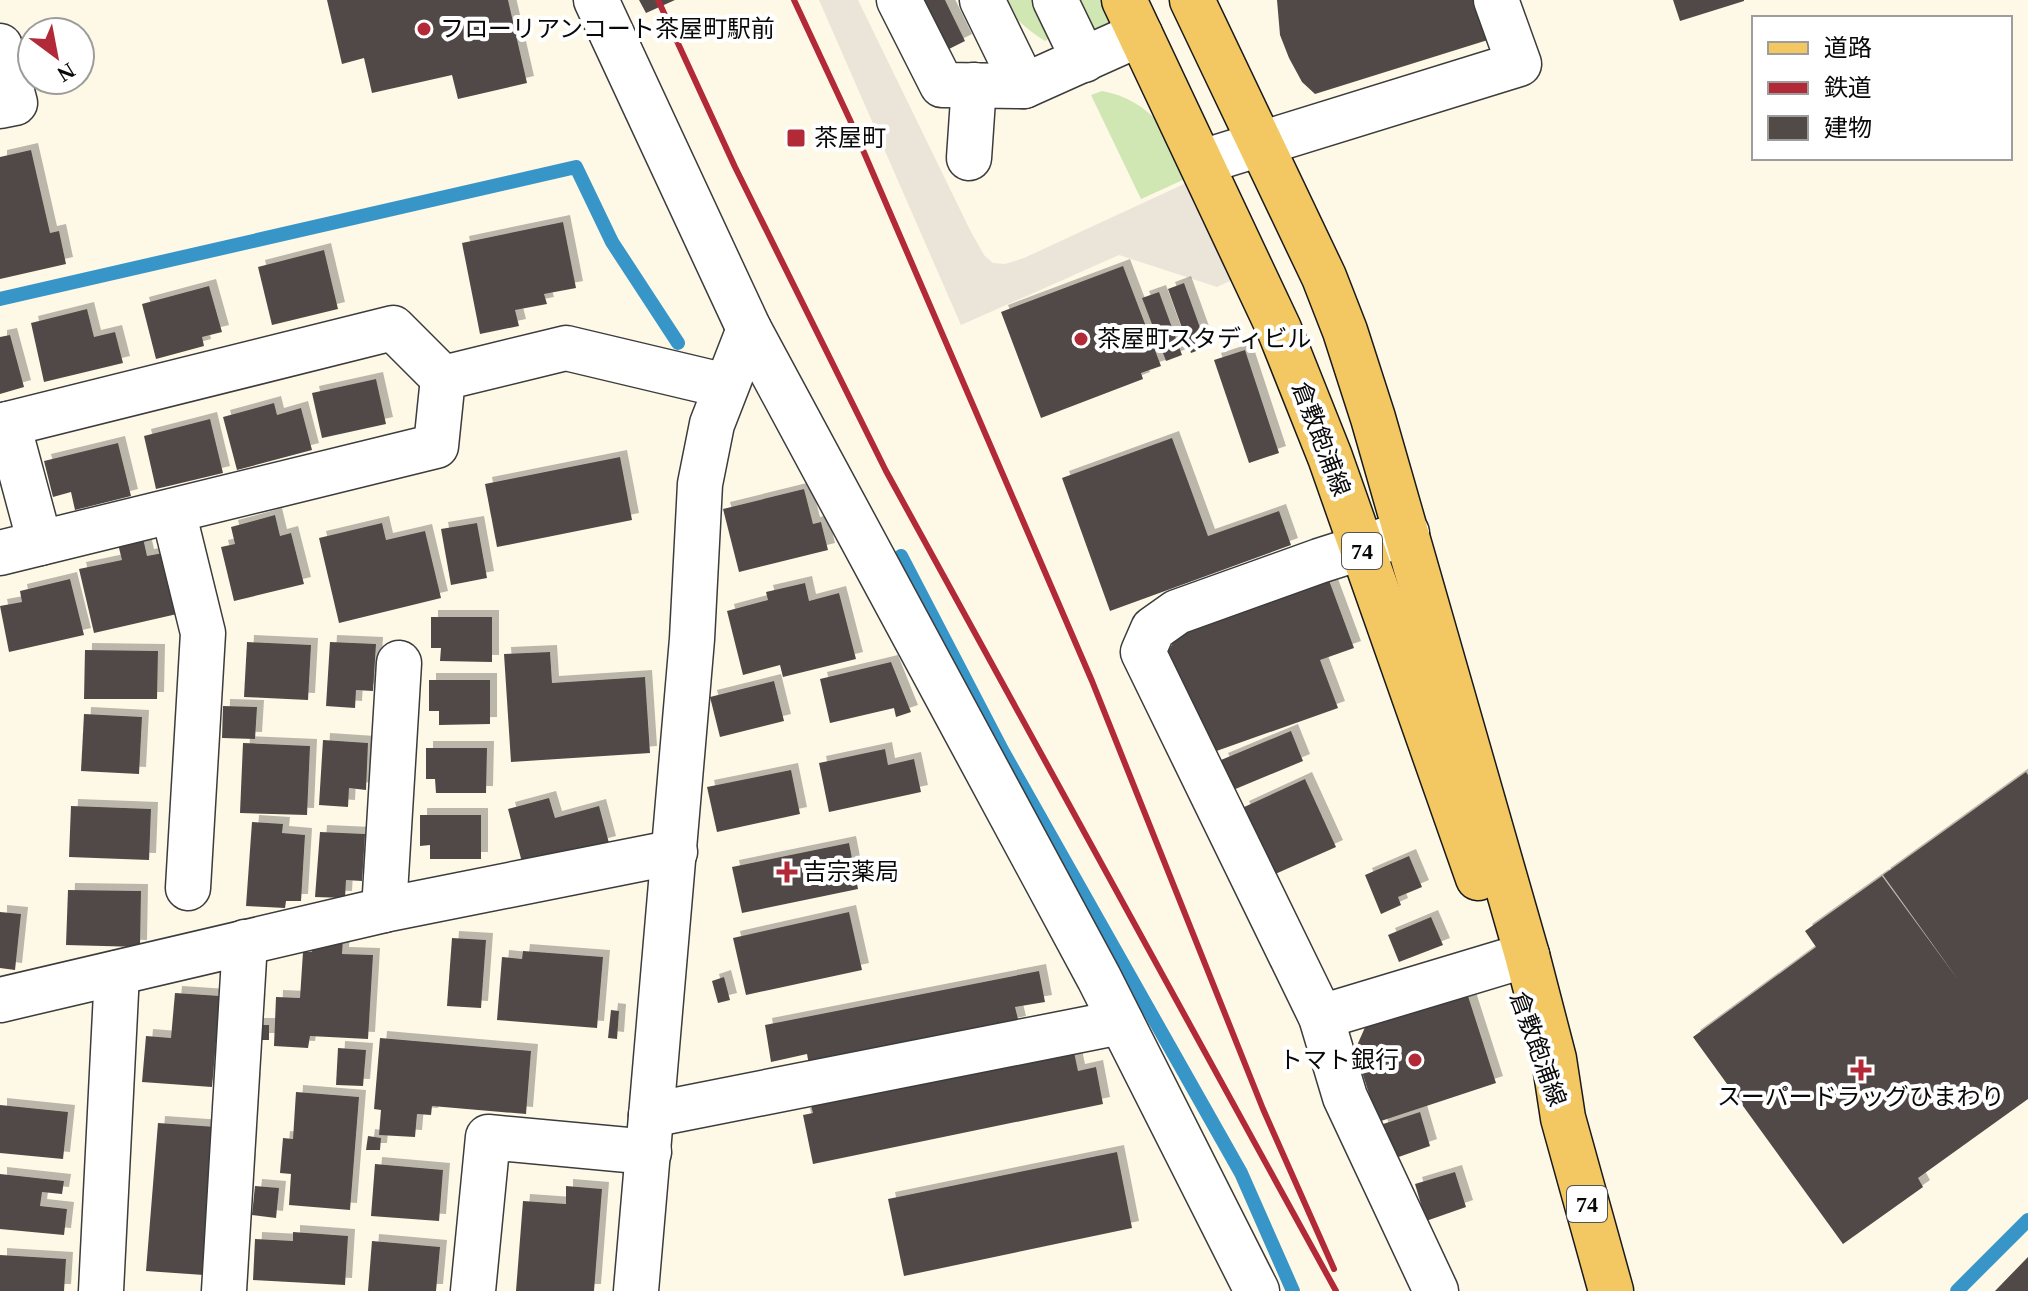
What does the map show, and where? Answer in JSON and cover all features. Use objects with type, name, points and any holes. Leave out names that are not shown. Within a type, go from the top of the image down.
[{"type":"main road","points":[[1192,0],[1324,277],[1313,288],[1305,309],[1304,329],[1383,540]]},
{"type":"main road","name":"倉敷飽浦線","points":[[1139,11],[1202,162],[1279,329],[1330,457],[1383,540],[1516,958],[1538,1063],[1563,1118],[1611,1291]]},
{"type":"main road","name":"倉敷飽浦線","points":[[1383,540],[1402,663],[1516,958]]},
{"type":"street","points":[[596,0],[749,329],[1121,1022],[1257,1291]]},
{"type":"street","points":[[899,0],[942,85],[1024,86],[1084,60],[1139,11]]},
{"type":"street","points":[[982,0],[1024,86]]},
{"type":"street","points":[[1055,0],[1084,60]]},
{"type":"street","points":[[1202,162],[1519,64],[1496,0]]},
{"type":"street","points":[[0,46],[15,103],[0,106]]},
{"type":"street","points":[[969,158],[974,85]]},
{"type":"street","points":[[393,328],[443,378],[436,446],[20,548],[4,425],[393,328]]},
{"type":"street","points":[[636,1291],[661,984],[659,855],[692,639],[700,484],[712,424],[749,329]]},
{"type":"street","points":[[443,378],[566,348],[726,386]]},
{"type":"street","points":[[173,511],[203,633],[188,888]]},
{"type":"street","points":[[1383,540],[1177,612],[1153,629],[1143,652],[1321,1017],[1351,1111],[1436,1291]]},
{"type":"street","points":[[384,910],[399,663]]},
{"type":"street","points":[[0,1000],[384,910],[659,855]]},
{"type":"street","points":[[224,1291],[245,942]]},
{"type":"street","points":[[1321,1017],[1516,958]]},
{"type":"street","points":[[101,1291],[117,973]]},
{"type":"street","points":[[473,1291],[488,1137],[650,1134],[1121,1022]]},
{"type":"green space","points":[[1000,0],[1032,0],[1051,37],[1045,41],[1032,32]]},
{"type":"green space","points":[[1076,0],[1113,0],[1111,26],[1102,31],[1092,26]]},
{"type":"green space","points":[[1102,91],[1134,102],[1147,111],[1168,133],[1196,174],[1141,199],[1091,95]]},
{"type":"shaded area","points":[[819,0],[858,0],[970,230],[984,255],[993,263],[1005,264],[1024,258],[1197,178],[1243,275],[1217,287],[1119,255],[961,325]]},
{"type":"building","name":"フローリアンコート茶屋町駅前","points":[[327,0],[508,0],[527,83],[458,99],[452,75],[372,93],[364,58],[342,64]]},
{"type":"building","points":[[639,0],[675,0],[646,13]]},
{"type":"building","points":[[918,0],[945,0],[965,41],[943,52]]},
{"type":"building","points":[[1277,0],[1477,0],[1491,39],[1315,94],[1302,82],[1289,58],[1280,35]]},
{"type":"building","points":[[1673,0],[1744,0],[1744,1],[1680,21]]},
{"type":"building","points":[[31,150],[50,233],[59,231],[66,264],[0,279],[0,157]]},
{"type":"building","points":[[563,222],[576,288],[544,294],[547,304],[515,310],[519,326],[480,334],[462,243]]},
{"type":"building","points":[[324,250],[338,309],[272,325],[258,267]]},
{"type":"building","name":"茶屋町スタディビル","points":[[1123,266],[1161,366],[1141,373],[1143,379],[1041,418],[1001,312]]},
{"type":"building","points":[[1184,283],[1207,347],[1191,353],[1168,289]]},
{"type":"building","points":[[209,286],[222,332],[202,337],[204,346],[156,359],[142,304]]},
{"type":"building","points":[[1159,292],[1182,355],[1166,361],[1142,298]]},
{"type":"building","points":[[87,309],[94,337],[115,332],[123,363],[44,382],[31,323]]},
{"type":"building","points":[[10,335],[24,387],[0,394],[0,337]]},
{"type":"building","points":[[1245,350],[1279,453],[1249,463],[1214,360]]},
{"type":"building","points":[[376,379],[386,424],[322,438],[312,393]]},
{"type":"building","points":[[274,403],[277,415],[301,408],[312,450],[237,470],[223,417]]},
{"type":"building","points":[[210,419],[223,473],[156,489],[144,436]]},
{"type":"building","points":[[1172,438],[1208,536],[1279,511],[1291,545],[1110,611],[1062,478]]},
{"type":"building","points":[[118,443],[131,496],[75,510],[71,492],[53,497],[44,461]]},
{"type":"building","points":[[620,457],[632,520],[497,547],[485,484]]},
{"type":"building","points":[[804,489],[813,524],[821,522],[828,550],[739,572],[723,509]]},
{"type":"building","points":[[275,515],[280,536],[291,533],[304,584],[234,601],[221,547],[235,544],[231,527]]},
{"type":"building","points":[[382,523],[386,540],[425,531],[441,598],[339,623],[319,538]]},
{"type":"building","points":[[477,523],[487,578],[451,585],[441,529]]},
{"type":"building","points":[[143,538],[147,556],[163,553],[177,614],[94,633],[79,569],[122,560],[118,544]]},
{"type":"building","points":[[1327,575],[1354,648],[1320,660],[1338,708],[1208,754],[1166,655],[1181,629]]},
{"type":"building","points":[[70,579],[84,635],[9,652],[0,606],[22,602],[20,591]]},
{"type":"building","points":[[805,583],[809,601],[839,593],[856,659],[783,677],[780,665],[743,675],[727,611],[768,600],[766,592]]},
{"type":"building","points":[[431,617],[492,617],[492,662],[440,661],[441,648],[431,648]]},
{"type":"building","points":[[247,642],[311,645],[308,700],[244,697]]},
{"type":"building","points":[[330,642],[376,644],[373,691],[356,690],[355,708],[326,706]]},
{"type":"building","points":[[85,650],[158,651],[157,699],[84,699]]},
{"type":"building","points":[[550,652],[552,683],[645,677],[650,753],[511,762],[504,654]]},
{"type":"building","points":[[891,662],[911,712],[896,717],[894,708],[830,723],[820,679]]},
{"type":"building","points":[[429,680],[490,680],[490,724],[439,725],[439,711],[429,711]]},
{"type":"building","points":[[774,681],[784,721],[720,737],[710,697]]},
{"type":"building","points":[[223,706],[257,707],[255,739],[222,738]]},
{"type":"building","points":[[84,714],[142,717],[139,774],[81,771]]},
{"type":"building","points":[[1291,731],[1303,761],[1233,790],[1221,760]]},
{"type":"building","points":[[323,740],[368,743],[366,790],[349,788],[348,807],[319,805]]},
{"type":"building","points":[[243,743],[310,746],[307,815],[240,813]]},
{"type":"building","points":[[426,748],[487,748],[486,793],[436,793],[435,779],[426,779]]},
{"type":"building","points":[[885,749],[888,765],[914,759],[921,792],[829,812],[819,763]]},
{"type":"building","points":[[791,770],[800,814],[717,832],[707,787]]},
{"type":"building","points":[[2026,772],[2028,1099],[1918,1178],[1923,1187],[1843,1244],[1693,1037],[1816,947],[1805,931],[1882,876],[1959,981],[1883,875]]},
{"type":"building","points":[[1305,779],[1336,847],[1273,875],[1242,808]]},
{"type":"building","points":[[549,798],[555,818],[599,806],[609,843],[523,866],[508,809]]},
{"type":"building","points":[[71,806],[151,809],[149,860],[69,857]]},
{"type":"building","points":[[420,815],[481,815],[481,859],[430,859],[430,845],[420,846]]},
{"type":"building","points":[[252,822],[283,824],[282,833],[305,835],[301,901],[286,901],[285,908],[246,906]]},
{"type":"building","points":[[320,832],[365,834],[362,881],[346,880],[345,898],[315,897]]},
{"type":"building","points":[[849,843],[858,889],[742,913],[732,867]]},
{"type":"building","points":[[1409,856],[1422,887],[1398,897],[1401,905],[1381,914],[1365,875]]},
{"type":"building","points":[[68,890],[141,891],[140,947],[66,945]]},
{"type":"building","points":[[0,912],[21,914],[15,970],[0,968]]},
{"type":"building","points":[[849,912],[862,970],[746,995],[733,938]]},
{"type":"building","points":[[1431,917],[1443,945],[1399,962],[1388,935]]},
{"type":"building","points":[[313,938],[343,939],[342,954],[373,955],[368,1039],[310,1036],[308,1048],[274,1046],[276,997],[300,998],[303,952],[312,952]]},
{"type":"building","points":[[452,938],[486,940],[481,1008],[447,1006]]},
{"type":"building","points":[[523,951],[603,957],[597,1028],[497,1020],[502,957],[522,959]]},
{"type":"building","points":[[1039,971],[1045,1002],[1015,1007],[1019,1023],[809,1065],[807,1054],[771,1062],[765,1025]]},
{"type":"building","points":[[724,977],[730,1000],[718,1003],[712,981]]},
{"type":"building","points":[[175,993],[220,996],[212,1087],[142,1082],[146,1036],[171,1038]]},
{"type":"building","points":[[1467,993],[1496,1083],[1378,1122],[1355,1050],[1366,1025]]},
{"type":"building","points":[[611,1010],[619,1011],[617,1039],[608,1038]]},
{"type":"building","points":[[255,1025],[269,1025],[269,1040],[254,1040]]},
{"type":"building","points":[[380,1038],[531,1051],[526,1114],[432,1106],[431,1115],[417,1114],[415,1137],[379,1135],[381,1110],[374,1109]]},
{"type":"building","points":[[338,1048],[366,1050],[363,1086],[336,1085]]},
{"type":"building","points":[[1074,1052],[1078,1071],[1096,1067],[1103,1104],[813,1164],[803,1115],[813,1113],[811,1106]]},
{"type":"building","points":[[296,1092],[359,1097],[350,1210],[289,1205],[291,1174],[280,1173],[283,1138],[293,1139]]},
{"type":"building","points":[[0,1105],[68,1112],[63,1159],[0,1153]]},
{"type":"building","points":[[1420,1112],[1430,1146],[1390,1160],[1380,1125]]},
{"type":"building","points":[[158,1123],[216,1127],[204,1275],[146,1271]]},
{"type":"building","points":[[368,1136],[381,1138],[380,1150],[366,1150]]},
{"type":"building","points":[[1117,1152],[1132,1228],[904,1276],[888,1199]]},
{"type":"building","points":[[375,1164],[443,1170],[439,1221],[371,1216]]},
{"type":"building","points":[[1455,1172],[1466,1207],[1426,1221],[1415,1184]]},
{"type":"building","points":[[0,1174],[64,1181],[62,1194],[42,1192],[40,1206],[67,1209],[64,1235],[0,1229]]},
{"type":"building","points":[[255,1186],[279,1188],[276,1218],[252,1215]]},
{"type":"building","points":[[566,1186],[602,1189],[594,1291],[516,1291],[523,1201],[566,1204]]},
{"type":"building","points":[[293,1232],[348,1236],[345,1285],[253,1280],[255,1239],[293,1241]]},
{"type":"building","points":[[372,1241],[440,1247],[436,1291],[368,1291]]},
{"type":"building","points":[[0,1255],[66,1259],[64,1291],[0,1291]]},
{"type":"building","points":[[2028,1257],[2028,1291],[1995,1291]]},
{"type":"waterway","points":[[0,299],[576,167],[612,242],[678,343]]},
{"type":"waterway","points":[[901,556],[1002,750],[1241,1173],[1293,1291]]},
{"type":"waterway","points":[[1957,1291],[2028,1220]]},
{"type":"railway","points":[[658,0],[735,167],[886,471],[1336,1291]]},
{"type":"railway","points":[[794,0],[850,120],[1092,681],[1263,1109],[1334,1269]]},
{"type":"place","name":"フローリアンコート茶屋町駅前","points":[[424,29]]},
{"type":"place","name":"茶屋町","points":[[796,138]]},
{"type":"place","name":"茶屋町スタディビル","points":[[1081,339]]},
{"type":"place","name":"吉宗薬局","points":[[787,872]]},
{"type":"place","name":"トマト銀行","points":[[1415,1060]]},
{"type":"place","name":"スーパードラッグひまわり","points":[[1861,1070]]}]
